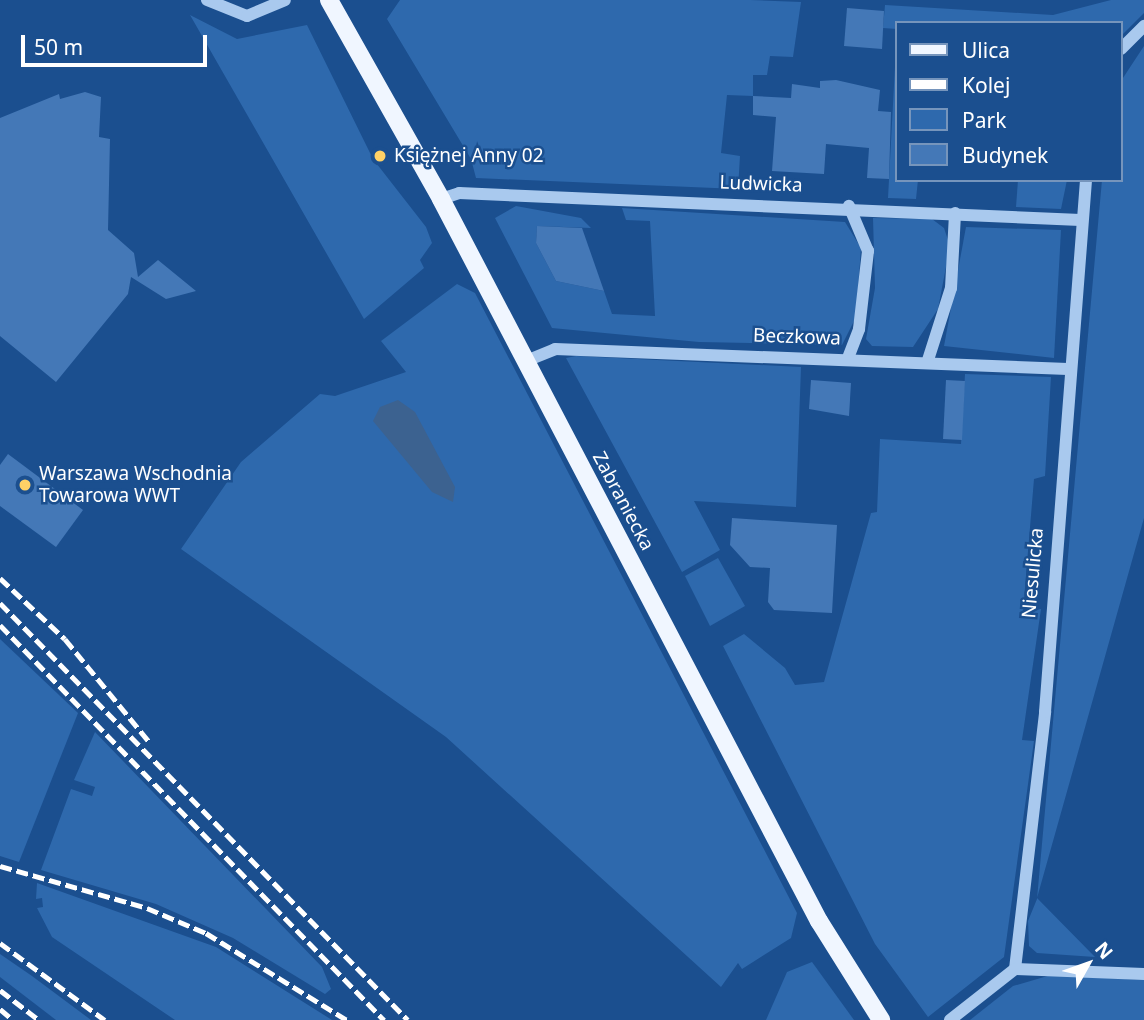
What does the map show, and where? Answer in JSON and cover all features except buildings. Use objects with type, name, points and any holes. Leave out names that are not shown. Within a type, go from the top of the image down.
[{"type":"main road","name":"Zabraniecka","points":[[329,0],[441,199],[819,921],[881,1020]]},
{"type":"street","points":[[207,0],[247,16],[285,0]]},
{"type":"street","points":[[1123,47],[1144,26]]},
{"type":"street","name":"Niesulicka","points":[[1015,969],[1045,712],[1068,369],[1086,182]]},
{"type":"street","name":"Ludwicka","points":[[441,199],[459,193],[849,206],[1080,220]]},
{"type":"street","points":[[848,358],[859,329],[868,251],[849,206]]},
{"type":"street","points":[[928,360],[951,288],[955,213]]},
{"type":"street","name":"Beczkowa","points":[[526,361],[555,349],[928,360],[1068,369]]},
{"type":"street","points":[[950,1020],[1015,969],[1144,974]]},
{"type":"green space","points":[[400,0],[801,2],[793,57],[770,56],[767,75],[753,75],[753,96],[727,95],[721,153],[740,156],[738,189],[476,178],[471,159],[387,19]]},
{"type":"green space","points":[[1111,0],[1144,0],[1144,13],[1123,34],[1123,21],[895,21],[895,29],[883,28],[885,5],[1053,15]]},
{"type":"green space","points":[[190,15],[237,39],[307,25],[373,159],[426,227],[432,243],[420,260],[424,268],[364,319]]},
{"type":"green space","points":[[1144,46],[1144,518],[1037,898],[1102,182],[1123,182],[1123,78]]},
{"type":"green space","points":[[895,67],[895,182],[918,182],[916,199],[888,198]]},
{"type":"green space","points":[[1018,182],[1067,182],[1061,209],[1016,207]]},
{"type":"green space","points":[[516,206],[581,218],[591,228],[537,226],[536,243],[556,281],[604,291],[612,314],[655,316],[650,221],[626,220],[622,208],[845,222],[861,248],[856,317],[842,345],[699,342],[552,328],[495,218]]},
{"type":"green space","points":[[873,218],[932,219],[944,228],[950,246],[938,309],[913,347],[872,346],[866,339],[875,288]]},
{"type":"green space","points":[[966,227],[1061,230],[1054,358],[944,346]]},
{"type":"green space","points":[[457,284],[475,293],[797,913],[791,938],[742,969],[738,963],[721,987],[446,737],[181,549],[241,462],[320,394],[335,396],[406,372],[381,341]]},
{"type":"green space","points":[[576,356],[801,367],[796,507],[694,501],[720,550],[682,572],[566,358]]},
{"type":"green space","points":[[965,374],[1051,377],[1045,476],[1034,479],[1023,612],[1041,609],[1022,740],[1034,741],[1004,957],[928,1017],[875,944],[723,646],[744,634],[785,668],[795,685],[824,682],[871,513],[877,512],[880,439],[961,444]]},
{"type":"green space","points":[[718,558],[745,606],[710,626],[685,576]]},
{"type":"green space","points":[[0,639],[78,713],[19,862],[0,856]]},
{"type":"green space","points":[[95,732],[322,967],[331,989],[325,994],[233,938],[156,904],[41,870],[71,789],[92,796],[95,787],[74,780]]},
{"type":"green space","points":[[37,883],[216,947],[332,1020],[175,1020],[52,937],[37,908],[43,907],[42,898],[36,899]]},
{"type":"green space","points":[[1037,898],[1095,957],[1037,953],[1029,946],[1028,921]]},
{"type":"green space","points":[[0,954],[91,1020],[56,1020],[0,977]]},
{"type":"green space","points":[[812,962],[854,1020],[766,1020],[787,972]]},
{"type":"green space","points":[[1051,975],[1144,980],[1144,1020],[970,1020],[1013,986]]},
{"type":"shaded area","points":[[398,400],[415,412],[455,487],[453,502],[432,492],[373,421],[380,407]]},
{"type":"railway","points":[[0,578],[65,639],[150,743]]},
{"type":"railway","points":[[0,603],[408,1020]]},
{"type":"railway","points":[[0,625],[384,1020]]},
{"type":"railway","points":[[0,866],[147,908],[206,933],[347,1020]]},
{"type":"railway","points":[[0,943],[105,1020]]},
{"type":"railway","points":[[0,990],[39,1020]]},
{"type":"railway","points":[[0,1009],[13,1020]]},
{"type":"place","name":"Księżnej Anny 02","points":[[380,156]]},
{"type":"place","name":"Warszawa Wschodnia Towarowa WWT","points":[[25,485]]}]
